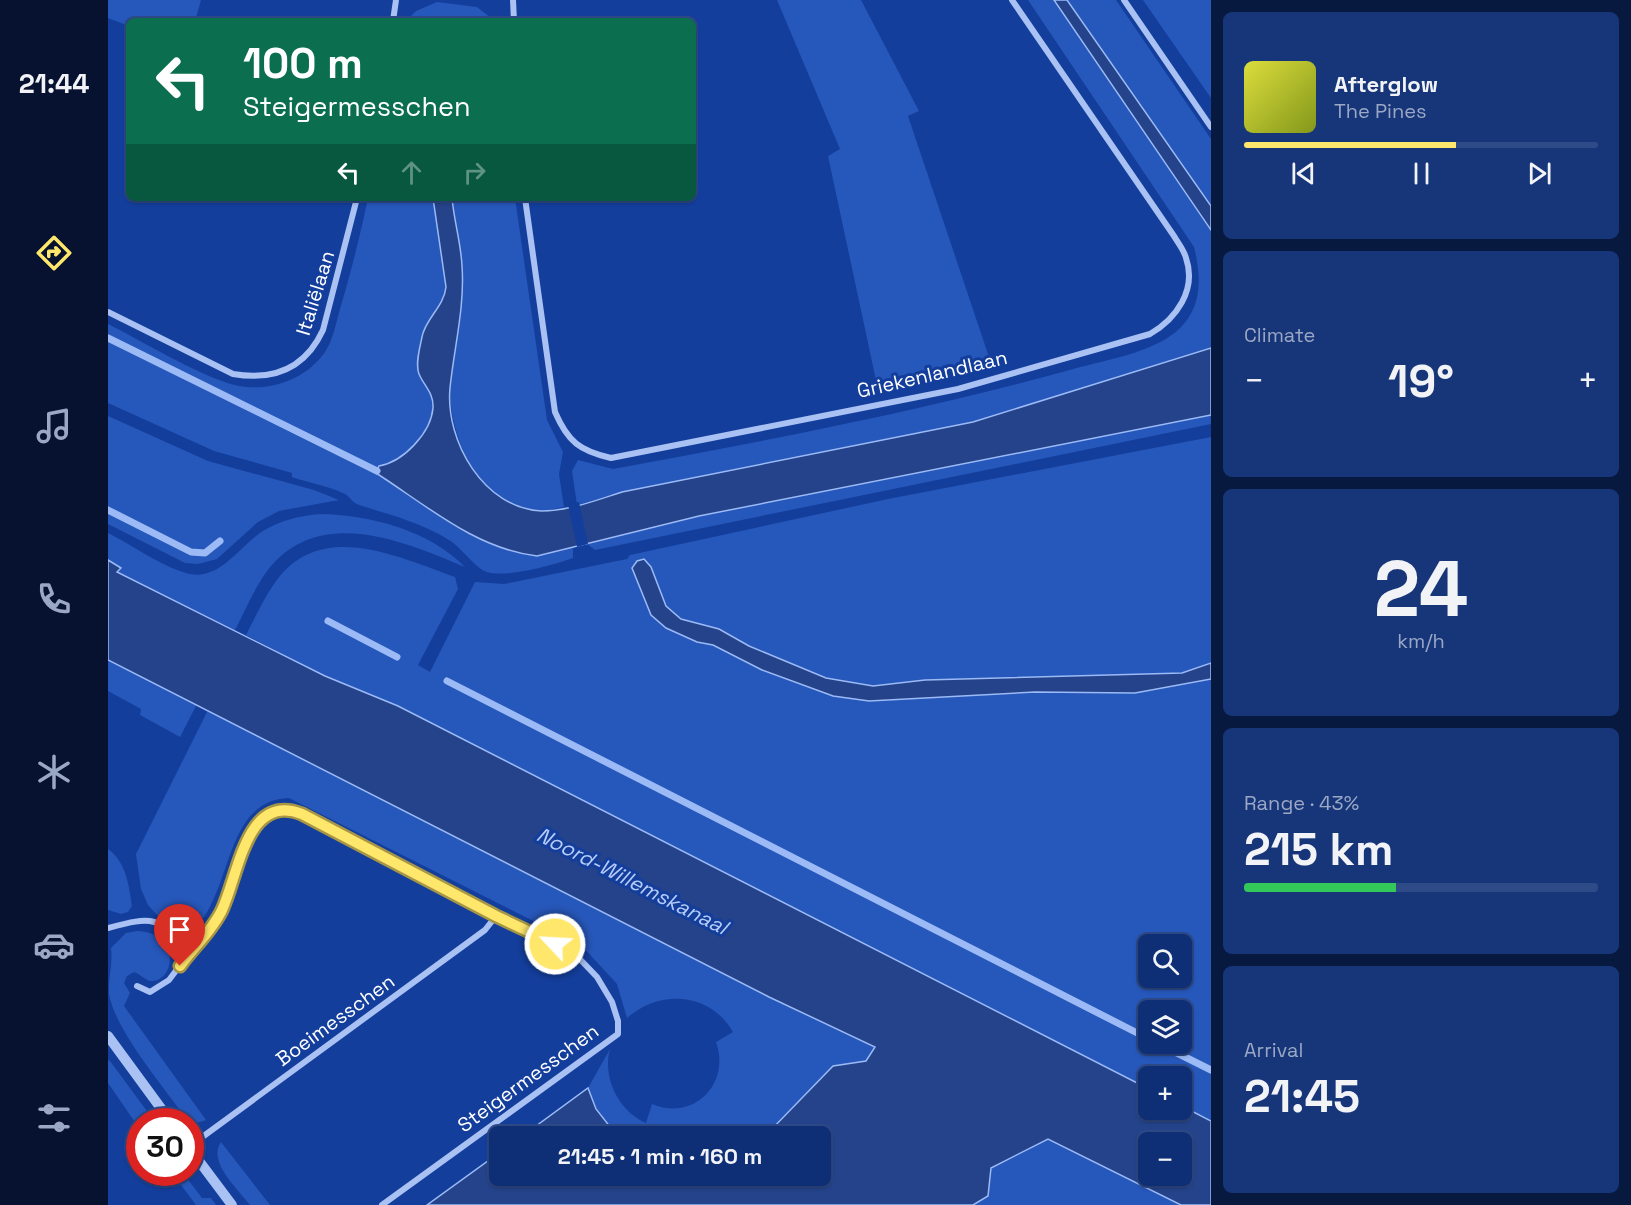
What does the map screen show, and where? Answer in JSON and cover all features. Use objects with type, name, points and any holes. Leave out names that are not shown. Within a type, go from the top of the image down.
[{"type":"street","points":[[393,18],[396,0]]},
{"type":"street","points":[[513,0],[514,18]]},
{"type":"street","name":"Griekenlandlaan","points":[[525,201],[555,412],[563,431],[577,446],[611,458],[958,389],[1150,334],[1162,327],[1181,306],[1188,278],[1186,258],[1174,236],[1012,0]]},
{"type":"street","points":[[1124,0],[1211,127]]},
{"type":"street","name":"Italiëlaan","points":[[108,312],[233,374],[254,377],[279,373],[298,364],[315,349],[323,330],[356,201]]},
{"type":"street","name":"Steigermesschen","points":[[137,986],[150,992],[169,980],[222,910],[255,826],[276,809],[289,808],[496,916],[574,953],[597,977],[612,1002],[618,1021],[618,1034],[382,1205]]},
{"type":"street","name":"Boeimesschen","points":[[204,1137],[485,930],[496,916]]},
{"type":"street","points":[[108,928],[143,919],[156,920],[174,934],[190,952]]},
{"type":"street","points":[[108,1036],[161,1108]]},
{"type":"street","points":[[204,1166],[232,1205]]},
{"type":"shaded area","points":[[108,0],[201,0],[196,18],[126,18],[126,25],[108,18]]},
{"type":"shaded area","points":[[777,0],[861,0],[919,111],[908,116],[990,360],[877,385],[828,156],[840,149]]},
{"type":"shaded area","points":[[1028,0],[1054,0],[1211,230],[1211,348],[973,422],[622,492],[577,505],[572,471],[578,460],[613,469],[897,413],[1126,355],[1157,344],[1180,328],[1193,310],[1198,290],[1198,268],[1194,247]]},
{"type":"shaded area","points":[[1067,0],[1116,0],[1211,139],[1211,206]]},
{"type":"shaded area","points":[[1143,0],[1211,0],[1211,98]]},
{"type":"shaded area","points":[[437,2],[477,7],[491,18],[409,18],[416,11]]},
{"type":"shaded area","points":[[367,201],[433,201],[446,287],[442,301],[424,330],[418,361],[419,374],[432,398],[431,417],[421,436],[406,452],[397,459],[379,466],[537,556],[573,546],[573,558],[518,572],[487,572],[478,567],[454,543],[427,528],[359,505],[345,494],[292,477],[292,473],[214,451],[108,403],[108,324],[185,365],[217,379],[244,387],[270,386],[283,383],[307,371],[325,352],[332,337],[352,268]]},
{"type":"shaded area","points":[[452,201],[515,201],[547,420],[563,452],[559,474],[564,507],[542,511],[521,507],[503,499],[487,486],[474,470],[464,452],[452,413],[450,393],[461,298]]},
{"type":"shaded area","points":[[1211,415],[1211,424],[595,550],[586,543],[699,516]]},
{"type":"shaded area","points":[[108,416],[208,461],[314,490],[339,500],[279,511],[258,522],[217,559],[198,564],[185,563],[108,524]]},
{"type":"shaded area","points":[[1211,437],[1211,663],[1183,673],[925,680],[873,686],[826,678],[749,646],[719,629],[681,619],[666,606],[651,567],[632,568],[697,642],[713,645],[762,670],[869,701],[1035,692],[1135,693],[1211,679],[1211,1121],[1192,1111],[1192,1066],[1138,1066],[1138,1083],[398,707],[325,676],[246,635],[275,583],[298,559],[319,550],[341,547],[364,549],[411,561],[455,577],[458,589],[418,665],[430,672],[475,582],[504,584],[627,559],[630,555],[888,499]]},
{"type":"shaded area","points":[[320,514],[378,521],[398,527],[434,543],[465,567],[391,540],[339,533],[315,537],[292,548],[271,566],[235,630],[116,571],[121,568],[108,560],[108,533],[176,570],[198,575],[209,573],[219,568],[270,527],[290,519]]},
{"type":"shaded area","points":[[108,660],[197,704],[180,737],[140,715],[141,709],[108,691]]},
{"type":"shaded area","points":[[208,710],[769,997],[875,1047],[866,1061],[833,1066],[775,1126],[609,1126],[596,1109],[588,1088],[610,1049],[608,1071],[615,1092],[636,1118],[646,1123],[652,1104],[667,1108],[682,1108],[695,1103],[705,1095],[718,1072],[719,1057],[716,1042],[733,1032],[723,1019],[698,1002],[684,999],[654,1002],[627,1018],[617,984],[581,945],[289,798],[268,803],[252,814],[241,830],[207,912],[195,928],[178,926],[157,915],[148,905],[141,889],[136,854]]},
{"type":"shaded area","points":[[108,849],[123,867],[130,890],[132,906],[128,912],[121,914],[108,910]]},
{"type":"shaded area","points":[[137,931],[152,934],[162,940],[168,948],[169,967],[159,980],[151,981],[134,972],[127,976],[124,983],[130,993],[124,1006],[197,1108],[178,1108],[130,1041],[113,1008],[109,994],[111,948],[126,933]]},
{"type":"shaded area","points":[[108,1060],[145,1108],[126,1109],[108,1083]]},
{"type":"shaded area","points":[[1048,1139],[1138,1184],[1138,1186],[1143,1186],[1181,1205],[973,1205],[988,1196],[991,1168]]},
{"type":"shaded area","points":[[221,1142],[270,1205],[250,1205],[232,1183],[218,1158]]},
{"type":"shaded area","points":[[182,1186],[193,1186],[202,1198],[211,1198],[216,1205],[196,1205]]},
{"type":"water","points":[[1054,0],[1067,0],[1211,206],[1211,230]]},
{"type":"water","points":[[433,201],[452,201],[461,257],[462,297],[450,388],[450,408],[454,429],[472,469],[486,485],[502,498],[521,507],[542,511],[582,505],[622,492],[973,422],[1211,348],[1211,415],[699,516],[537,556],[493,545],[472,535],[376,473],[379,466],[397,459],[414,445],[431,418],[433,403],[419,374],[419,350],[427,324],[442,301],[446,287]]},
{"type":"water","points":[[644,559],[651,567],[666,606],[681,619],[719,629],[749,646],[826,678],[873,686],[925,680],[1182,673],[1211,663],[1211,679],[1135,693],[1035,692],[869,701],[833,696],[762,670],[713,645],[697,642],[666,628],[651,615],[632,568],[637,561]]},
{"type":"water","name":"Noord-Willemskanaal","points":[[108,560],[121,568],[117,572],[325,676],[398,706],[1138,1083],[1138,1120],[1192,1120],[1192,1111],[1211,1121],[1211,1205],[1181,1205],[1143,1186],[1192,1186],[1192,1132],[1138,1132],[1138,1184],[1048,1139],[991,1168],[988,1196],[973,1205],[427,1205],[489,1160],[489,1186],[831,1186],[831,1126],[775,1126],[833,1066],[866,1061],[875,1047],[769,997],[108,660]]},
{"type":"water","points":[[588,1088],[596,1109],[609,1126],[536,1126]]},
{"type":"pier","points":[[579,502],[588,544],[577,547],[568,504]]},
{"type":"waterway","points":[[108,338],[377,471]]},
{"type":"waterway","points":[[108,510],[191,552],[205,553],[220,541]]},
{"type":"waterway","points":[[328,621],[397,657]]},
{"type":"waterway","points":[[447,681],[1138,1033]]},
{"type":"waterway","points":[[1179,1054],[1211,1070]]},
{"type":"route","points":[[180,966],[222,910],[247,841],[255,826],[263,817],[276,809],[289,808],[496,916],[555,944]]}]
